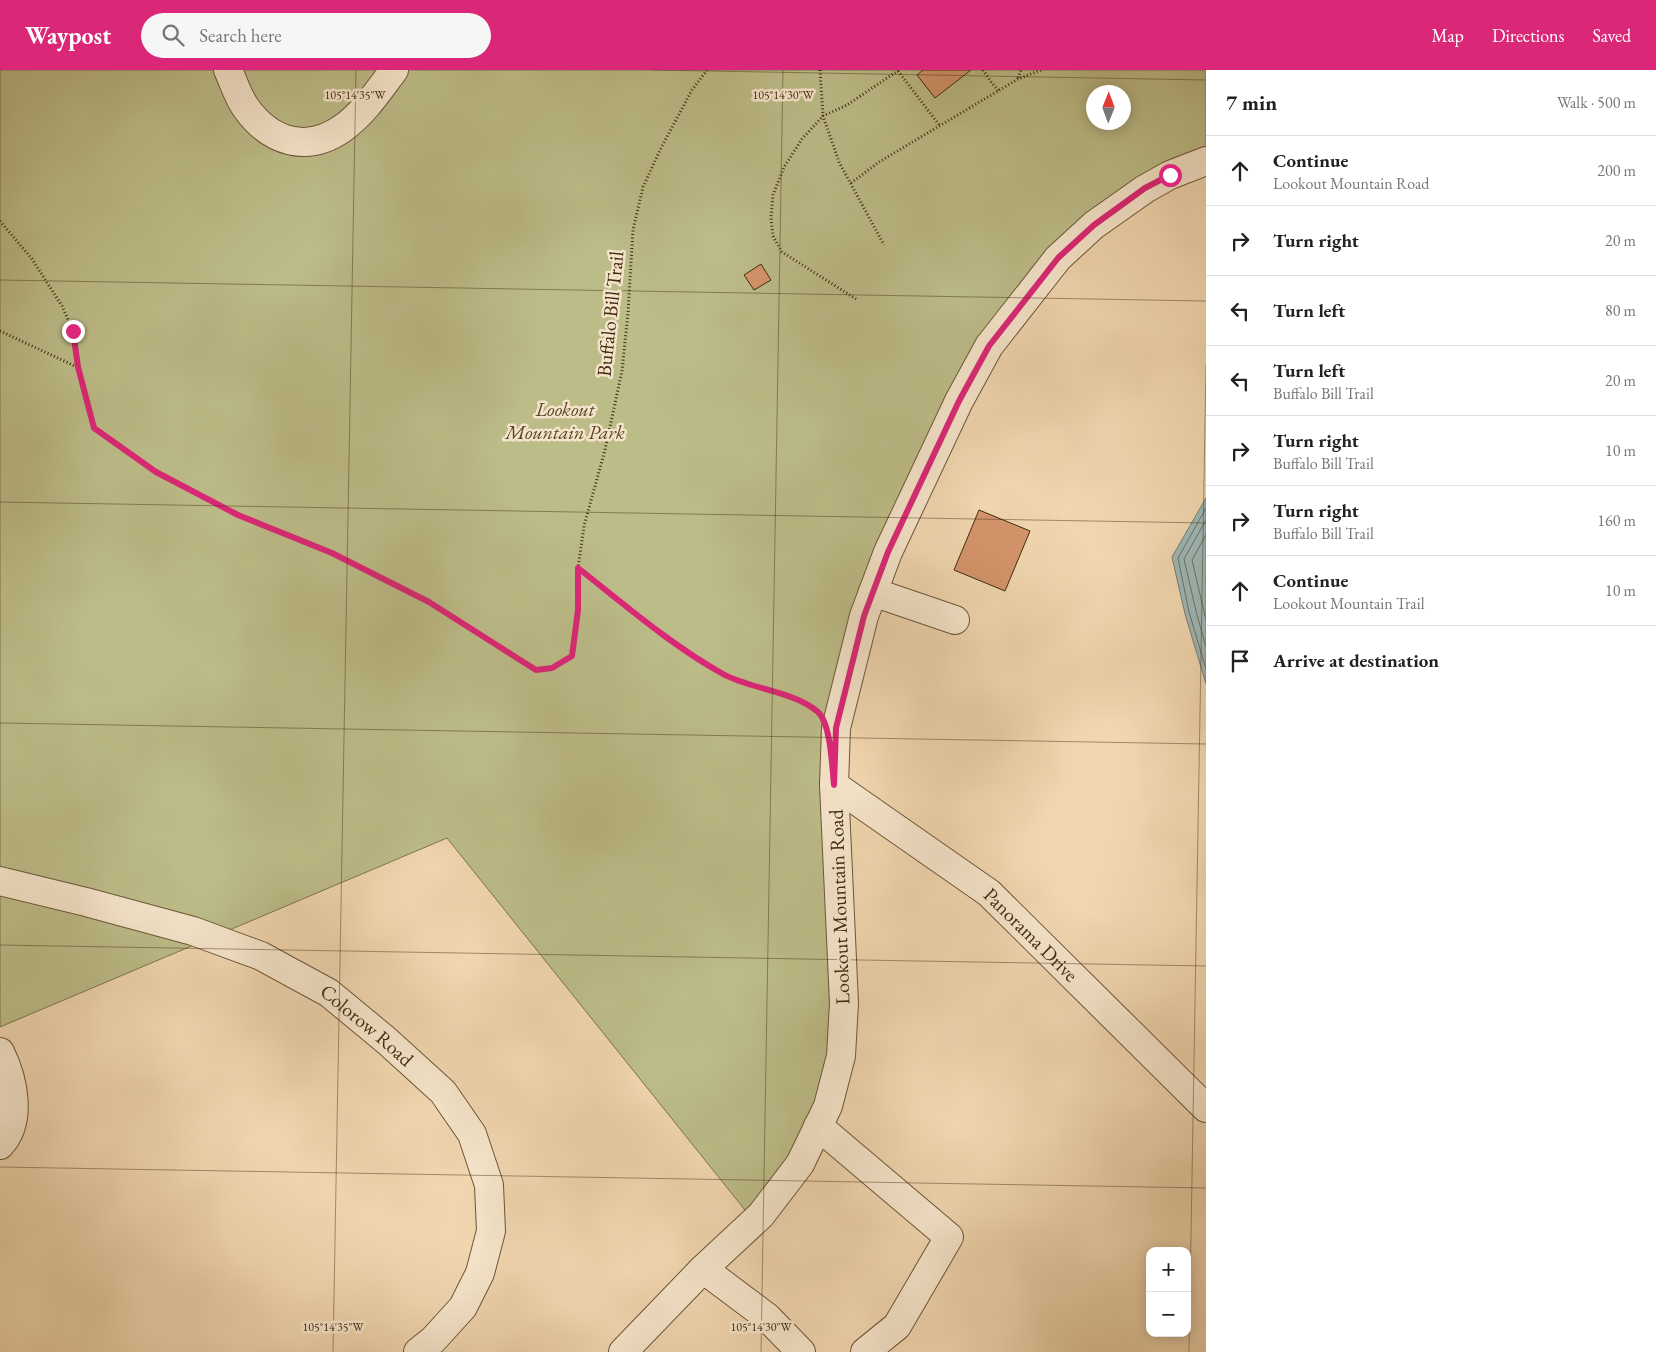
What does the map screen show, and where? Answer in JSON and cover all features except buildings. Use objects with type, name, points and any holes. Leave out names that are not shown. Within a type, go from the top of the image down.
[{"type":"street","points":[[228,70],[240,97],[259,122],[278,137],[291,141],[305,142],[318,140],[345,127],[369,103],[394,70]]},
{"type":"street","name":"Lookout Mountain Road","points":[[623,1352],[703,1269],[761,1215],[800,1164],[828,1106],[841,1056],[844,1003],[834,785],[836,728],[864,616],[888,552],[959,401],[989,346],[1058,258],[1094,225],[1145,188],[1170,175],[1206,161]]},
{"type":"street","points":[[873,592],[955,620]]},
{"type":"street","name":"Panorama Drive","points":[[834,785],[989,893],[1206,1108]]},
{"type":"street","name":"Colorow Road","points":[[0,881],[193,931],[262,956],[329,993],[388,1040],[443,1092],[472,1134],[489,1186],[491,1231],[480,1274],[463,1307],[433,1340],[418,1352]]},
{"type":"street","points":[[0,1052],[9,1073],[14,1102],[10,1128],[0,1145]]},
{"type":"street","points":[[818,1126],[949,1237],[897,1326],[865,1352]]},
{"type":"street","points":[[703,1269],[767,1317],[801,1352]]},
{"type":"path","name":"Buffalo Bill Trail","points":[[0,221],[32,259],[62,306],[73,331],[78,367],[94,428],[156,472],[238,515],[332,553],[429,602],[536,670],[552,668],[572,656],[578,610],[578,568],[584,526],[605,450],[622,371],[633,230],[643,187],[661,148],[692,90],[707,70]]},
{"type":"path","points":[[820,70],[823,116],[839,162],[884,245]]},
{"type":"path","points":[[984,70],[999,91]]},
{"type":"path","points":[[1018,79],[1021,70]]},
{"type":"path","points":[[851,183],[879,162],[1018,79],[1040,70]]},
{"type":"path","points":[[856,299],[782,252],[773,236],[770,218],[773,195],[784,167],[802,140],[823,116],[847,105],[898,71],[940,126]]},
{"type":"path","points":[[0,331],[78,367]]},
{"type":"path","points":[[578,568],[667,638],[724,675],[798,701],[819,713]]},
{"type":"green space","name":"Lookout Mountain Park","points":[[0,70],[1206,70],[1206,161],[1143,185],[969,367],[841,697],[833,1052],[802,1147],[753,1220],[447,838],[0,1027]]},
{"type":"water","points":[[1206,498],[1206,684],[1185,614],[1172,557]]},
{"type":"route","points":[[73,331],[78,367],[94,428],[156,472],[238,515],[332,553],[429,602],[536,670],[552,668],[572,656],[578,610],[578,568],[667,638],[724,675],[798,701],[819,713],[828,734],[834,785],[836,728],[864,616],[888,552],[959,401],[989,346],[1058,258],[1094,225],[1145,188],[1170,175]]}]
